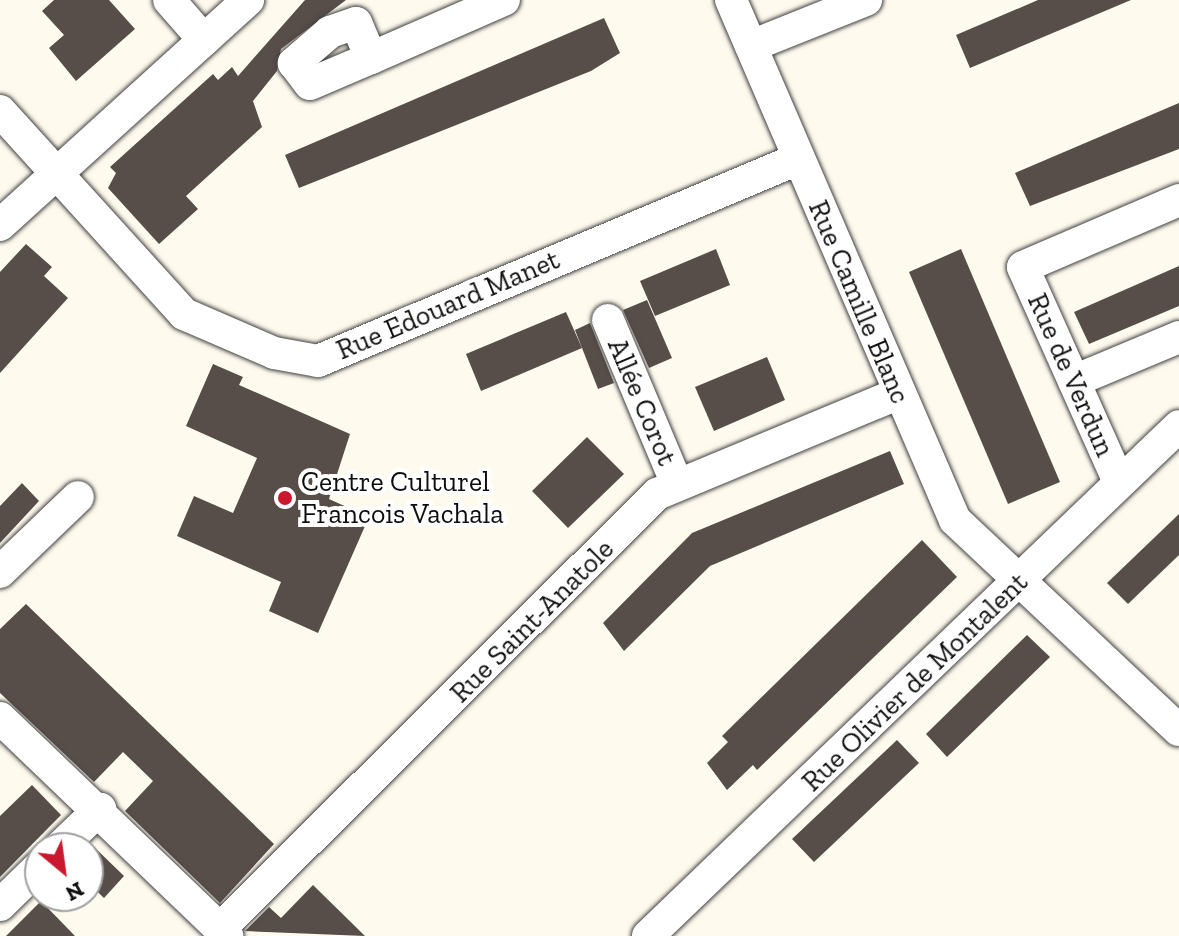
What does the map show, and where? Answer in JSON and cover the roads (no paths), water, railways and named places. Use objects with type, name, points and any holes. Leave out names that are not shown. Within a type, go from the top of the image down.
[{"type":"street","points":[[169,0],[204,40]]},
{"type":"street","points":[[0,225],[248,0]]},
{"type":"street","points":[[371,58],[504,0]]},
{"type":"street","name":"Rue Camille Blanc","points":[[731,0],[897,394],[955,520],[1179,730]]},
{"type":"street","points":[[751,46],[866,0]]},
{"type":"street","name":"Rue Edouard Manet","points":[[0,111],[52,177],[184,314],[274,353],[318,361],[798,159]]},
{"type":"street","name":"Rue de Verdun","points":[[1119,482],[1023,267],[1179,200]]},
{"type":"street","name":"Allée Corot","points":[[608,320],[677,484]]},
{"type":"street","points":[[1074,381],[1179,337]]},
{"type":"street","name":"Rue Saint-Anatole","points":[[224,933],[657,494],[897,394]]},
{"type":"street","name":"Rue Olivier de Montalent","points":[[648,936],[1179,426]]},
{"type":"street","points":[[0,572],[78,497]]},
{"type":"street","points":[[0,718],[100,809],[224,933]]},
{"type":"street","points":[[76,832],[100,809]]},
{"type":"street","points":[[0,905],[24,882]]},
{"type":"place","name":"Centre Culturel Francois Vachala","points":[[285,498]]}]
